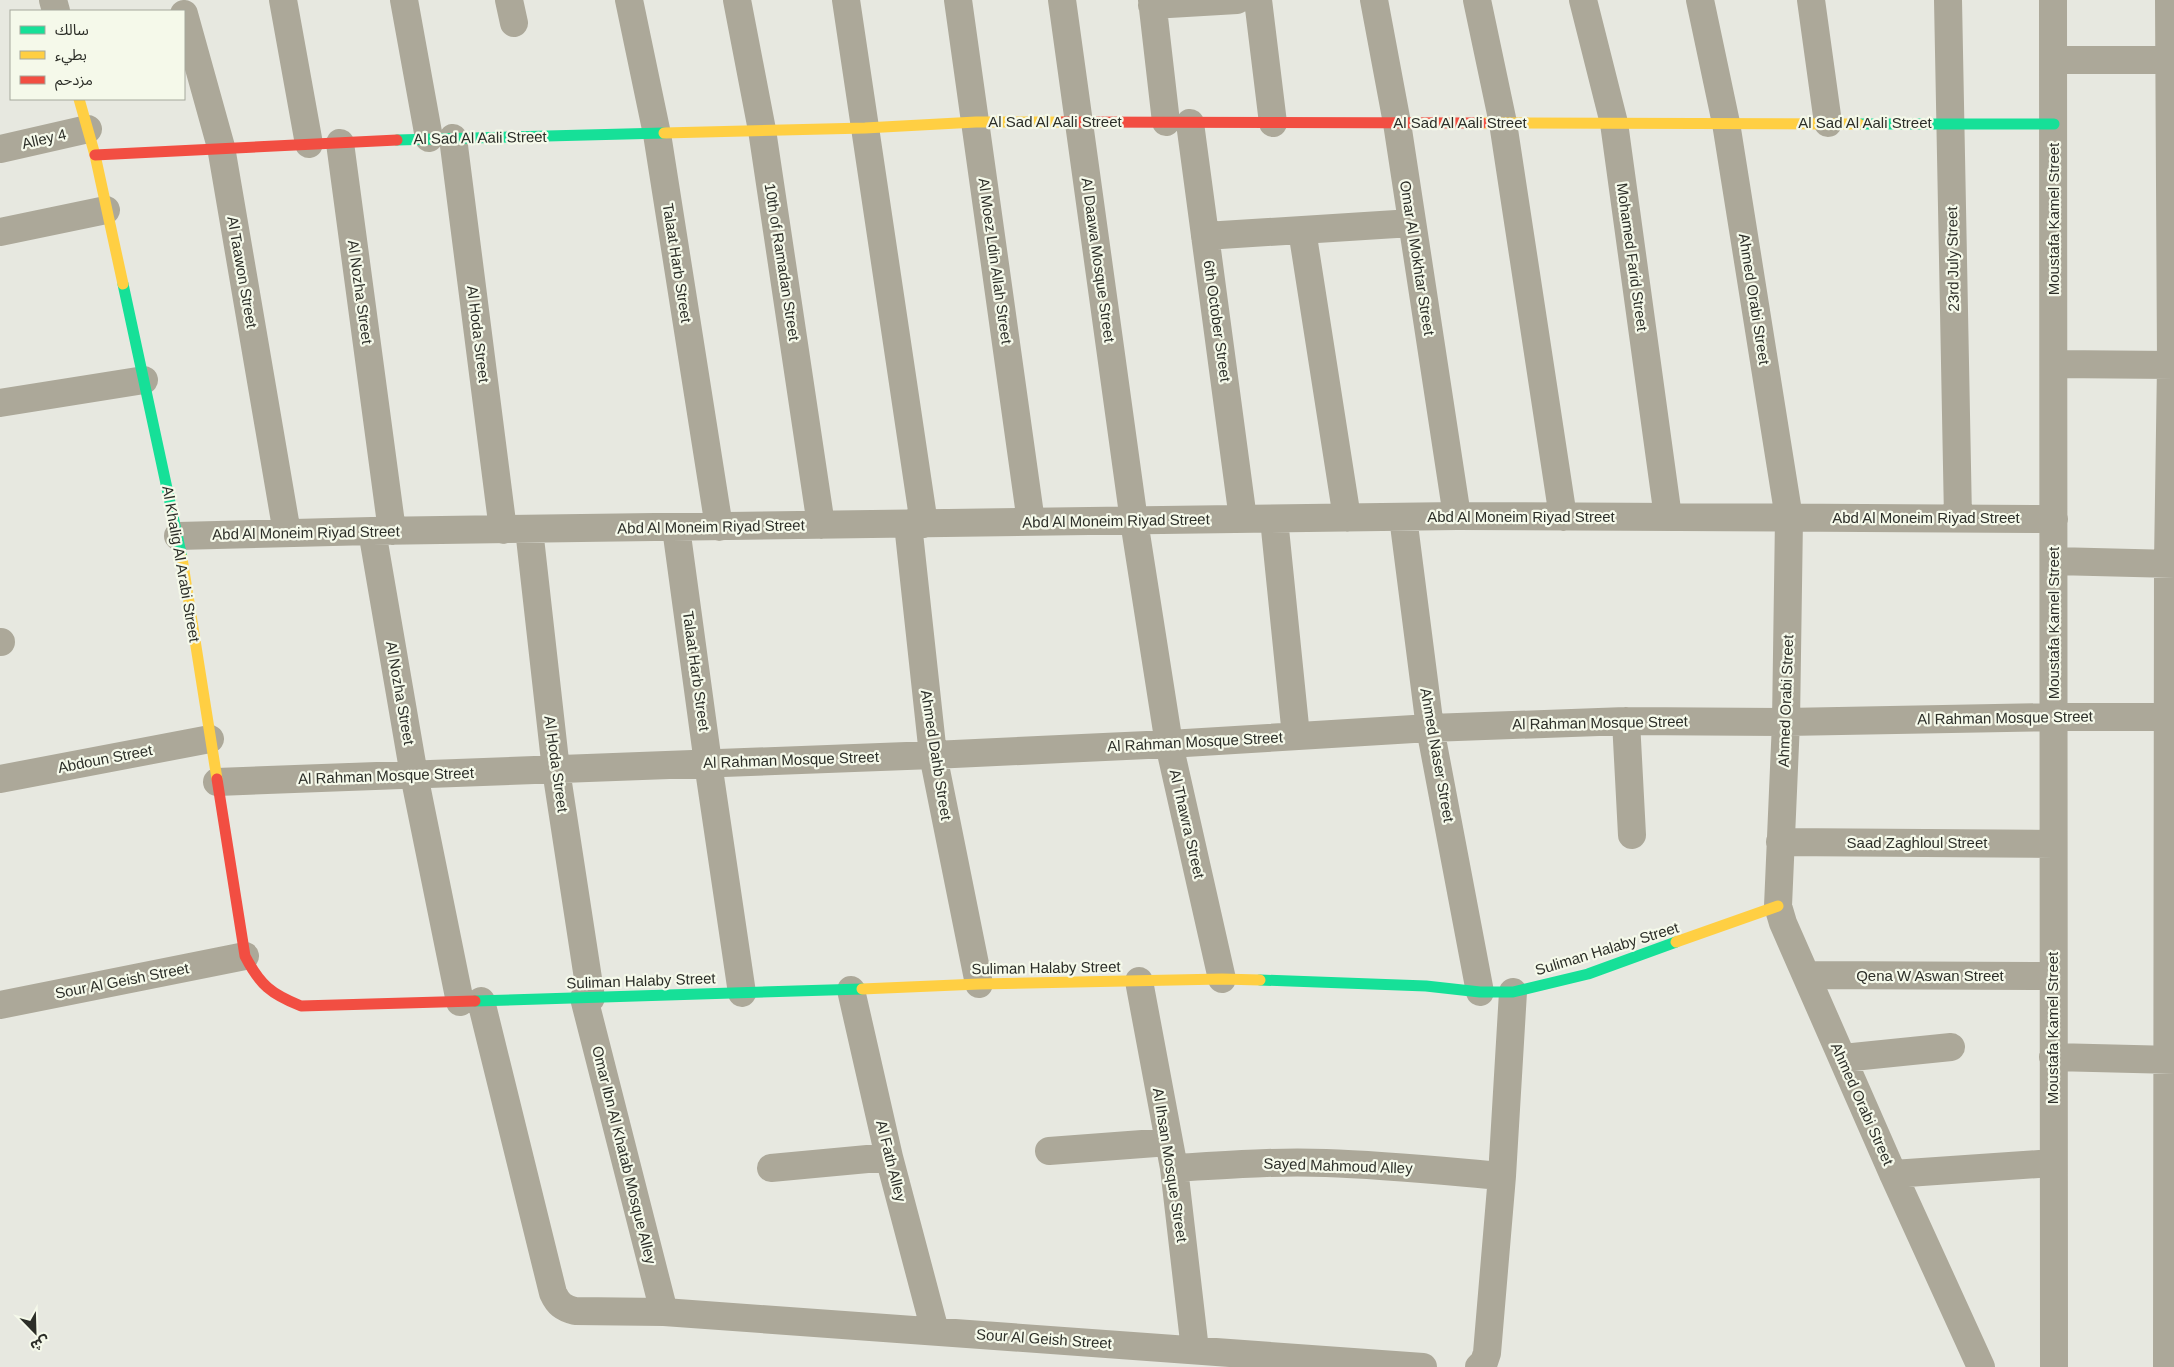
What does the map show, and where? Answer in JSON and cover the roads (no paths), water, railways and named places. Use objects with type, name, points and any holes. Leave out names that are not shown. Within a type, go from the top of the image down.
[{"type":"street","points":[[283,0],[309,144]]},
{"type":"street","name":"Al Hoda Street","points":[[404,0],[441,138],[516,529],[556,770],[587,998]]},
{"type":"street","name":"Talaat Harb Street","points":[[629,0],[657,134],[719,527]]},
{"type":"street","name":"10th of Ramadan Street","points":[[737,0],[762,130],[821,525]]},
{"type":"street","points":[[846,0],[865,128],[916,524]]},
{"type":"street","name":"Al Moez Ldin Allah Street","points":[[958,0],[1031,522]]},
{"type":"street","name":"Al Daawa Mosque Street","points":[[1062,0],[1134,521]]},
{"type":"street","points":[[1152,2],[1237,0]]},
{"type":"street","points":[[1258,0],[1273,123]]},
{"type":"street","name":"Omar Al Mokhtar Street","points":[[1374,0],[1397,123],[1457,516]]},
{"type":"street","points":[[1477,0],[1503,123],[1563,517]]},
{"type":"street","name":"Mohamed Farid Street","points":[[1583,0],[1614,123],[1668,517]]},
{"type":"street","name":"Ahmed Orabi Street","points":[[1700,0],[1726,123],[1789,518],[1786,722],[1778,906],[1783,923],[1893,1174],[1981,1367]]},
{"type":"street","points":[[1811,0],[1828,123]]},
{"type":"street","name":"23rd July Street","points":[[1948,0],[1958,518]]},
{"type":"street","name":"Moustafa Kamel Street","points":[[2054,0],[2054,1367]]},
{"type":"street","points":[[2167,1367],[2171,1060],[2172,60],[2170,0]]},
{"type":"street","name":"6th October Street","points":[[1152,2],[1205,236],[1243,519]]},
{"type":"street","name":"Al Taawon Street","points":[[185,20],[221,148],[287,533]]},
{"type":"street","points":[[2054,60],[2172,60]]},
{"type":"street","name":"Al Khalig Al Arabi Street","points":[[80,100],[95,155],[178,536],[245,956],[256,978],[274,996],[301,1006]]},
{"type":"street","name":"Al Sad Al Aali Street","points":[[95,155],[441,138],[865,128],[976,122],[2054,124]]},
{"type":"street","name":"Alley 4","points":[[0,149],[88,129]]},
{"type":"street","name":"Al Nozha Street","points":[[340,143],[382,531],[414,775],[470,1002],[553,1293],[558,1302],[565,1308],[575,1311],[664,1312]]},
{"type":"street","points":[[0,232],[106,210]]},
{"type":"street","points":[[1205,236],[1412,223]]},
{"type":"street","points":[[1302,230],[1348,518]]},
{"type":"street","points":[[2054,364],[2172,365]]},
{"type":"street","points":[[0,403],[144,380]]},
{"type":"street","name":"Abd Al Moneim Riyad Street","points":[[178,536],[382,531],[1457,516],[2054,519]]},
{"type":"street","name":"Ahmed Naser Street","points":[[1403,517],[1430,728],[1480,992]]},
{"type":"street","points":[[1274,519],[1296,736]]},
{"type":"street","name":"Al Thawra Street","points":[[1134,521],[1169,744],[1222,979]]},
{"type":"street","name":"Ahmed Dahb Street","points":[[916,524],[933,755],[978,984]]},
{"type":"street","name":"Talaat Harb Street","points":[[676,528],[742,993]]},
{"type":"street","points":[[2054,561],[2171,563]]},
{"type":"street","name":"Al Rahman Mosque Street","points":[[217,782],[933,755],[1169,744],[1430,728],[1626,721],[1786,722],[2054,717],[2171,717]]},
{"type":"street","points":[[1626,721],[1632,834]]},
{"type":"street","name":"Abdoun Street","points":[[0,779],[210,739]]},
{"type":"street","name":"Saad Zaghloul Street","points":[[1780,842],[2053,844]]},
{"type":"street","name":"Suliman Halaby Street","points":[[301,1006],[851,990],[978,984],[1222,979],[1426,986],[1480,992],[1512,992],[1544,986],[1588,974],[1778,906]]},
{"type":"street","name":"Sour Al Geish Street","points":[[0,1006],[245,956]]},
{"type":"street","name":"Qena W Aswan Street","points":[[1806,975],[2053,976]]},
{"type":"street","name":"Al Ihsan Mosque Street","points":[[1139,982],[1172,1155],[1195,1350]]},
{"type":"street","name":"Al Fath Alley","points":[[851,990],[889,1157],[935,1331]]},
{"type":"street","points":[[1483,1360],[1502,1176],[1512,992]]},
{"type":"street","name":"Omar Ibn Al Khatab Mosque Alley","points":[[587,998],[664,1312]]},
{"type":"street","points":[[1842,1058],[1950,1047]]},
{"type":"street","points":[[2053,1057],[2171,1060]]},
{"type":"street","name":"Sayed Mahmoud Alley","points":[[1049,1151],[1172,1155],[1268,1163],[1382,1166],[1502,1176]]},
{"type":"street","points":[[771,1168],[889,1157]]},
{"type":"street","points":[[1893,1174],[2053,1162]]},
{"type":"street","name":"Sour Al Geish Street","points":[[664,1312],[1423,1367]]}]
